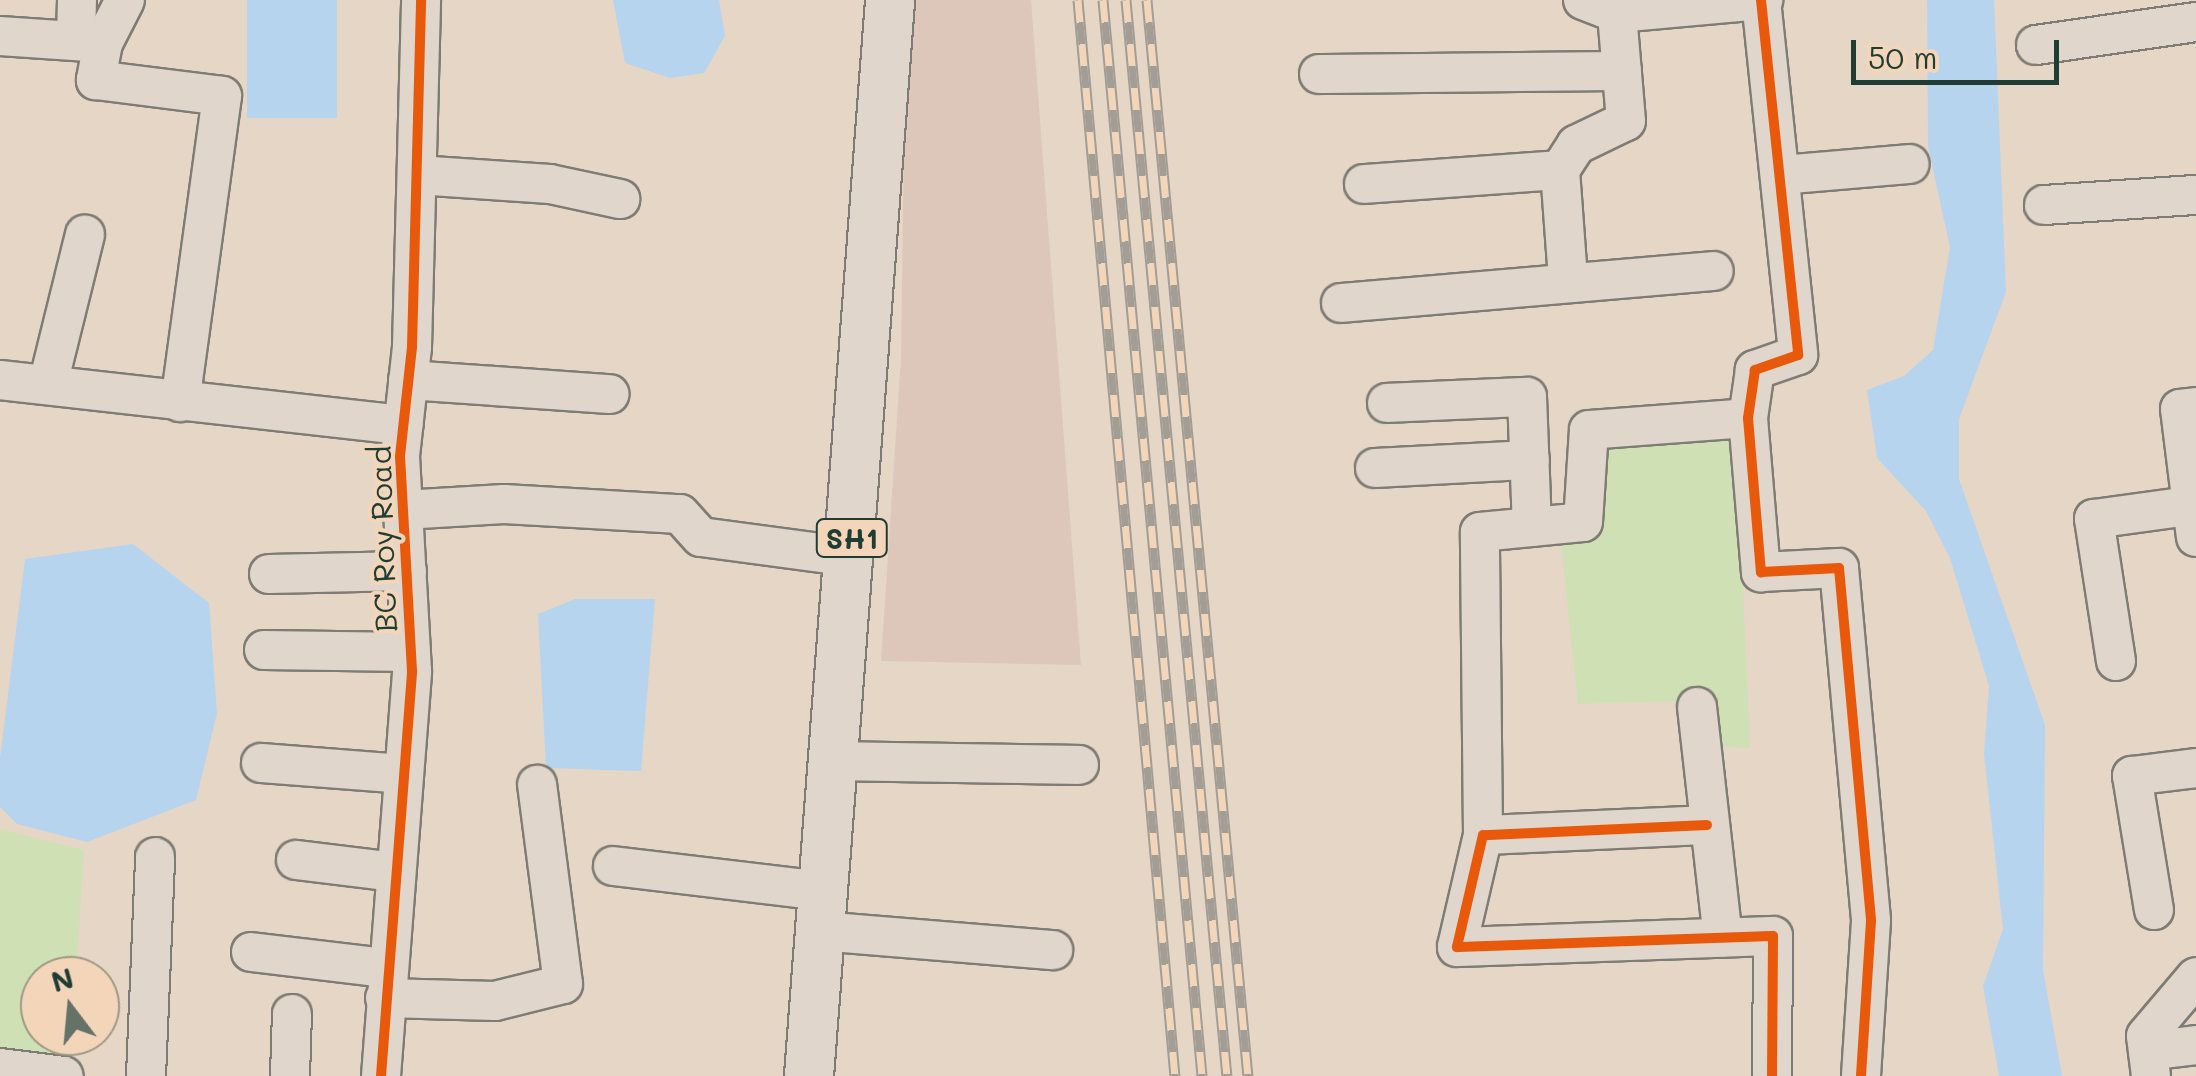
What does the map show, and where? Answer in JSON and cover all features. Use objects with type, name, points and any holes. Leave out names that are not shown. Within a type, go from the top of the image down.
[{"type":"main road","name":"SH1","points":[[809,1076],[890,0]]},
{"type":"street","points":[[77,0],[96,80],[222,96],[180,402]]},
{"type":"street","points":[[90,42],[124,0]]},
{"type":"street","name":"BC Roy Road","points":[[381,1076],[411,652],[403,425],[417,175],[421,0]]},
{"type":"street","points":[[1568,279],[1560,170],[1576,145],[1626,121],[1622,71],[1600,6],[1762,0],[1798,355],[1756,370],[1748,418],[1762,572],[1839,568],[1870,920],[1860,1076]]},
{"type":"street","points":[[2036,44],[2196,22]]},
{"type":"street","points":[[0,36],[90,42]]},
{"type":"street","points":[[1319,74],[1622,71]]},
{"type":"street","points":[[1781,175],[1910,164]]},
{"type":"street","points":[[1364,184],[1560,170]]},
{"type":"street","points":[[417,175],[550,184],[620,199]]},
{"type":"street","points":[[2044,204],[2196,195]]},
{"type":"street","points":[[48,384],[85,234]]},
{"type":"street","points":[[1340,302],[1568,279],[1714,271]]},
{"type":"street","points":[[0,380],[403,425]]},
{"type":"street","points":[[408,380],[610,394]]},
{"type":"street","points":[[1387,404],[1528,396],[1532,527]]},
{"type":"street","points":[[2116,661],[2094,519],[2195,516],[2180,410],[2196,407]]},
{"type":"street","points":[[1748,418],[1589,430],[1583,522],[1480,532],[1483,835],[1457,947],[1773,936],[1772,1076]]},
{"type":"street","points":[[1375,468],[1530,460]]},
{"type":"street","points":[[403,510],[504,504],[680,514],[701,537],[851,557]]},
{"type":"street","points":[[269,574],[407,571]]},
{"type":"street","points":[[264,650],[411,652]]},
{"type":"street","points":[[1697,707],[1707,825],[1723,938]]},
{"type":"street","points":[[834,761],[1079,765]]},
{"type":"street","points":[[261,763],[403,774]]},
{"type":"street","points":[[2154,910],[2132,776],[2196,768]]},
{"type":"street","points":[[252,952],[386,982],[496,1000],[562,984],[536,786]]},
{"type":"street","points":[[1483,835],[1707,825]]},
{"type":"street","points":[[146,1076],[154,857]]},
{"type":"street","points":[[296,860],[395,872]]},
{"type":"street","points":[[613,866],[822,911],[1053,950]]},
{"type":"street","points":[[2196,977],[2146,1036],[2150,1064],[2196,1045]]},
{"type":"street","points":[[290,1076],[292,1014]]},
{"type":"street","points":[[0,1068],[64,1076]]},
{"type":"shaded area","points":[[906,0],[1031,0],[1081,665],[881,661],[901,358]]},
{"type":"green space","points":[[1736,425],[1750,748],[1715,746],[1702,700],[1578,704],[1561,544],[1593,528],[1602,438]]},
{"type":"green space","points":[[0,829],[84,850],[77,956],[20,956],[20,1056],[71,1056],[70,1066],[0,1055]]},
{"type":"water","points":[[247,0],[337,0],[337,118],[247,118]]},
{"type":"water","points":[[613,0],[719,0],[725,36],[704,73],[670,78],[625,63]]},
{"type":"water","points":[[1927,0],[1994,0],[2006,292],[1959,419],[1959,479],[2045,725],[2043,970],[2062,1076],[1999,1076],[1983,986],[2003,929],[1984,754],[1989,686],[1950,558],[1926,511],[1877,458],[1867,390],[1904,376],[1933,350],[1950,247],[1928,147]]},
{"type":"water","points":[[133,544],[209,603],[217,713],[196,800],[87,842],[17,824],[0,807],[0,758],[25,559]]},
{"type":"water","points":[[575,599],[655,599],[641,771],[546,768],[538,614]]},
{"type":"railway","points":[[1078,0],[1175,1076]]},
{"type":"railway","points":[[1103,0],[1202,1076]]},
{"type":"railway","points":[[1126,0],[1227,1076]]},
{"type":"railway","points":[[1147,0],[1248,1076]]},
{"type":"cycle path","points":[[381,1076],[412,671],[400,456],[412,347],[421,0]]},
{"type":"cycle path","points":[[1761,0],[1798,355],[1755,370],[1748,418],[1761,572],[1839,568],[1871,921],[1861,1076]]},
{"type":"cycle path","points":[[1707,825],[1483,835],[1457,947],[1773,936],[1772,1076]]}]
